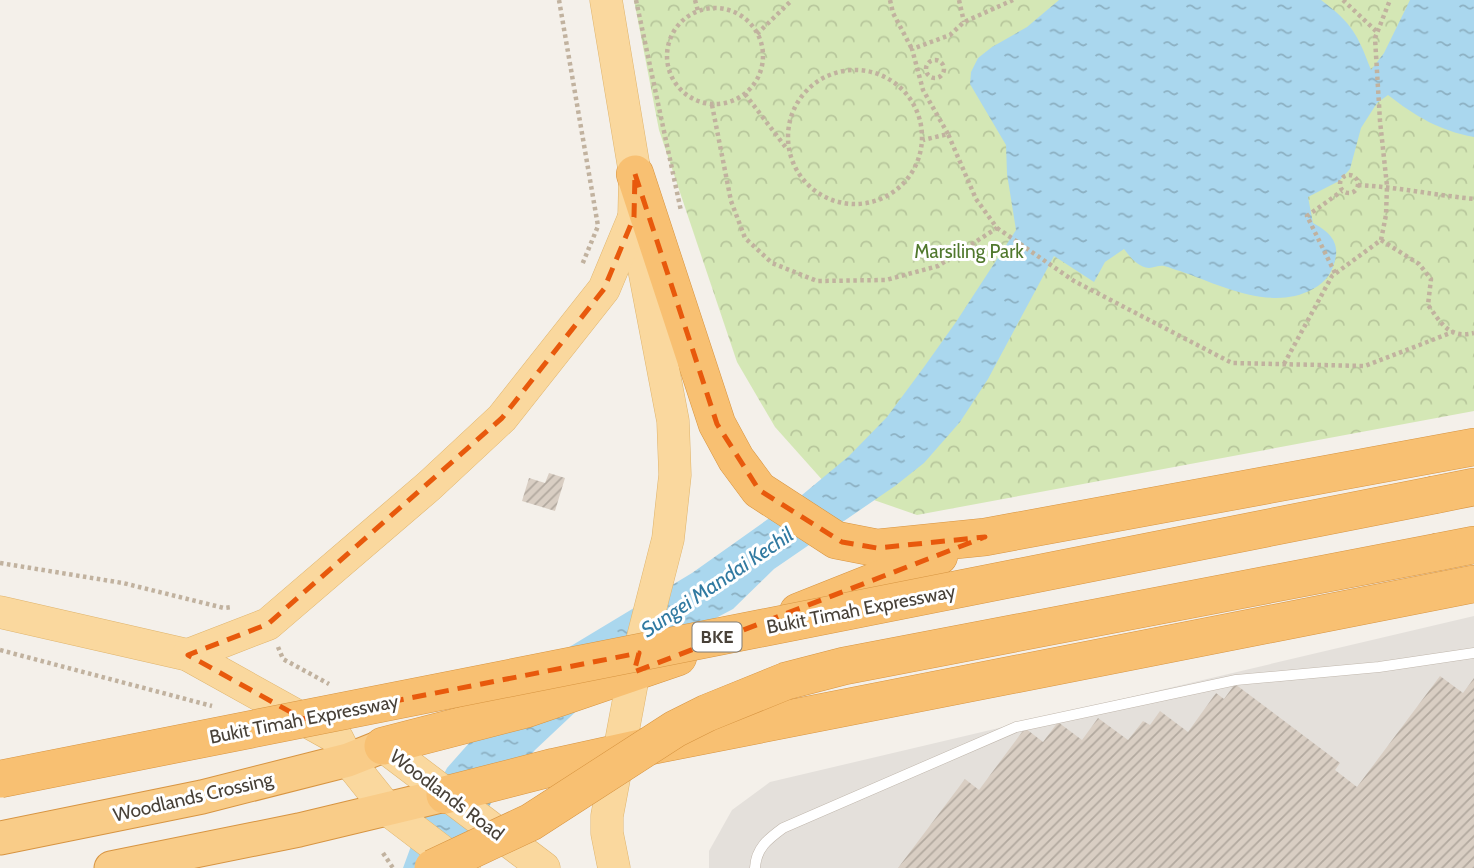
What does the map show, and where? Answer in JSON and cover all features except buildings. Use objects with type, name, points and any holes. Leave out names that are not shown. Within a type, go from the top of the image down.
[{"type":"highway","points":[[635,174],[717,424],[736,458],[760,490],[836,540],[877,548],[985,537],[1474,447]]},
{"type":"highway","name":"Bukit Timah Expressway","points":[[0,779],[1474,487]]},
{"type":"highway","points":[[383,746],[526,709],[647,668],[734,637],[985,537]]},
{"type":"highway","points":[[433,868],[531,822],[675,729],[786,681],[844,666],[1474,545]]},
{"type":"highway","points":[[111,868],[388,810],[620,752],[1474,584]]},
{"type":"highway","name":"Woodlands Crossing","points":[[0,838],[202,797],[348,760],[383,746]]},
{"type":"main road","points":[[606,0],[635,174],[634,217],[673,421],[675,475],[668,539],[649,611],[647,668],[620,752],[607,816],[607,833],[614,868]]},
{"type":"main road","points":[[188,655],[268,624],[429,486],[502,418],[604,289],[634,217]]},
{"type":"main road","name":"Woodlands Road","points":[[0,612],[188,655],[337,738],[348,760],[388,810],[464,868]]},
{"type":"main road","name":"Woodlands Road","points":[[383,746],[543,867]]},
{"type":"lane","points":[[755,868],[755,858],[765,841],[783,828],[1016,727],[1236,680],[1380,667],[1474,653]]},
{"type":"path","points":[[559,0],[598,226],[578,275]]},
{"type":"path","points":[[636,0],[682,218]]},
{"type":"path","points":[[695,0],[698,11]]},
{"type":"path","points":[[757,34],[793,0]]},
{"type":"path","points":[[890,0],[893,13],[912,49],[923,90],[948,134],[976,199],[997,228],[1074,281],[1232,363],[1365,366],[1453,332]]},
{"type":"path","points":[[959,0],[964,22]]},
{"type":"path","points":[[912,49],[950,35],[964,22],[1013,0]]},
{"type":"path","points":[[1343,0],[1376,31]]},
{"type":"path","points":[[1284,364],[1336,273],[1381,240],[1387,215],[1387,186],[1375,38],[1390,0]]},
{"type":"path","points":[[726,9],[749,23],[757,34],[762,60],[754,84],[746,94],[736,100],[712,105],[688,96],[671,76],[667,64],[667,50],[671,37],[677,26],[698,11],[726,9]]},
{"type":"path","points":[[914,56],[928,64]]},
{"type":"path","points":[[746,94],[788,151],[797,172],[811,189],[831,201],[853,205],[875,202],[895,192],[910,176],[920,156],[923,140],[918,112],[906,93],[889,78],[868,70],[846,69],[825,76],[807,89],[794,107],[787,129],[788,151]]},
{"type":"path","points":[[712,105],[730,201],[745,239],[772,263],[817,281],[886,280],[938,266],[997,228]]},
{"type":"path","points":[[923,140],[948,134]]},
{"type":"path","points":[[1342,191],[1340,182],[1346,176],[1354,177],[1358,185]]},
{"type":"path","points":[[1358,185],[1387,186],[1429,195],[1474,199]]},
{"type":"path","points":[[1336,273],[1307,216],[1342,191],[1353,192],[1358,185]]},
{"type":"path","points":[[1381,240],[1419,264],[1431,279],[1428,305],[1443,326],[1463,335],[1474,333]]},
{"type":"path","points":[[0,563],[123,583],[223,608],[268,624],[283,659],[330,684]]},
{"type":"path","points":[[223,608],[237,607]]},
{"type":"path","points":[[0,650],[214,707]]},
{"type":"path","points":[[383,853],[393,868]]},
{"type":"highlighted area","points":[[635,174],[717,424],[759,490],[842,542],[877,548],[985,537],[634,672],[639,653],[303,719],[188,655],[268,624],[502,418],[604,289],[634,217]]},
{"type":"shaded area","points":[[1474,616],[1474,868],[709,868],[709,851],[732,810],[770,782]]},
{"type":"green space","name":"Marsiling Park","points":[[634,0],[1474,0],[1474,411],[917,515],[825,483],[775,427],[737,362],[659,130]]},
{"type":"water","name":"Sungei Mandai Kechil","points":[[1059,0],[1321,0],[1353,31],[1371,70],[1384,53],[1410,0],[1474,0],[1474,137],[1428,122],[1388,95],[1377,103],[1361,128],[1350,169],[1339,181],[1308,197],[1313,223],[1330,236],[1335,244],[1336,255],[1331,271],[1322,283],[1297,295],[1280,298],[1246,294],[1166,266],[1141,266],[1124,249],[1105,262],[1094,282],[1054,256],[988,379],[960,422],[924,463],[774,569],[733,609],[699,627],[585,703],[535,750],[496,794],[474,834],[462,868],[403,868],[422,816],[447,768],[556,655],[692,573],[802,495],[849,456],[887,417],[956,322],[1016,230],[1007,174],[1006,145],[970,84],[971,72],[978,58],[1027,27]]}]
